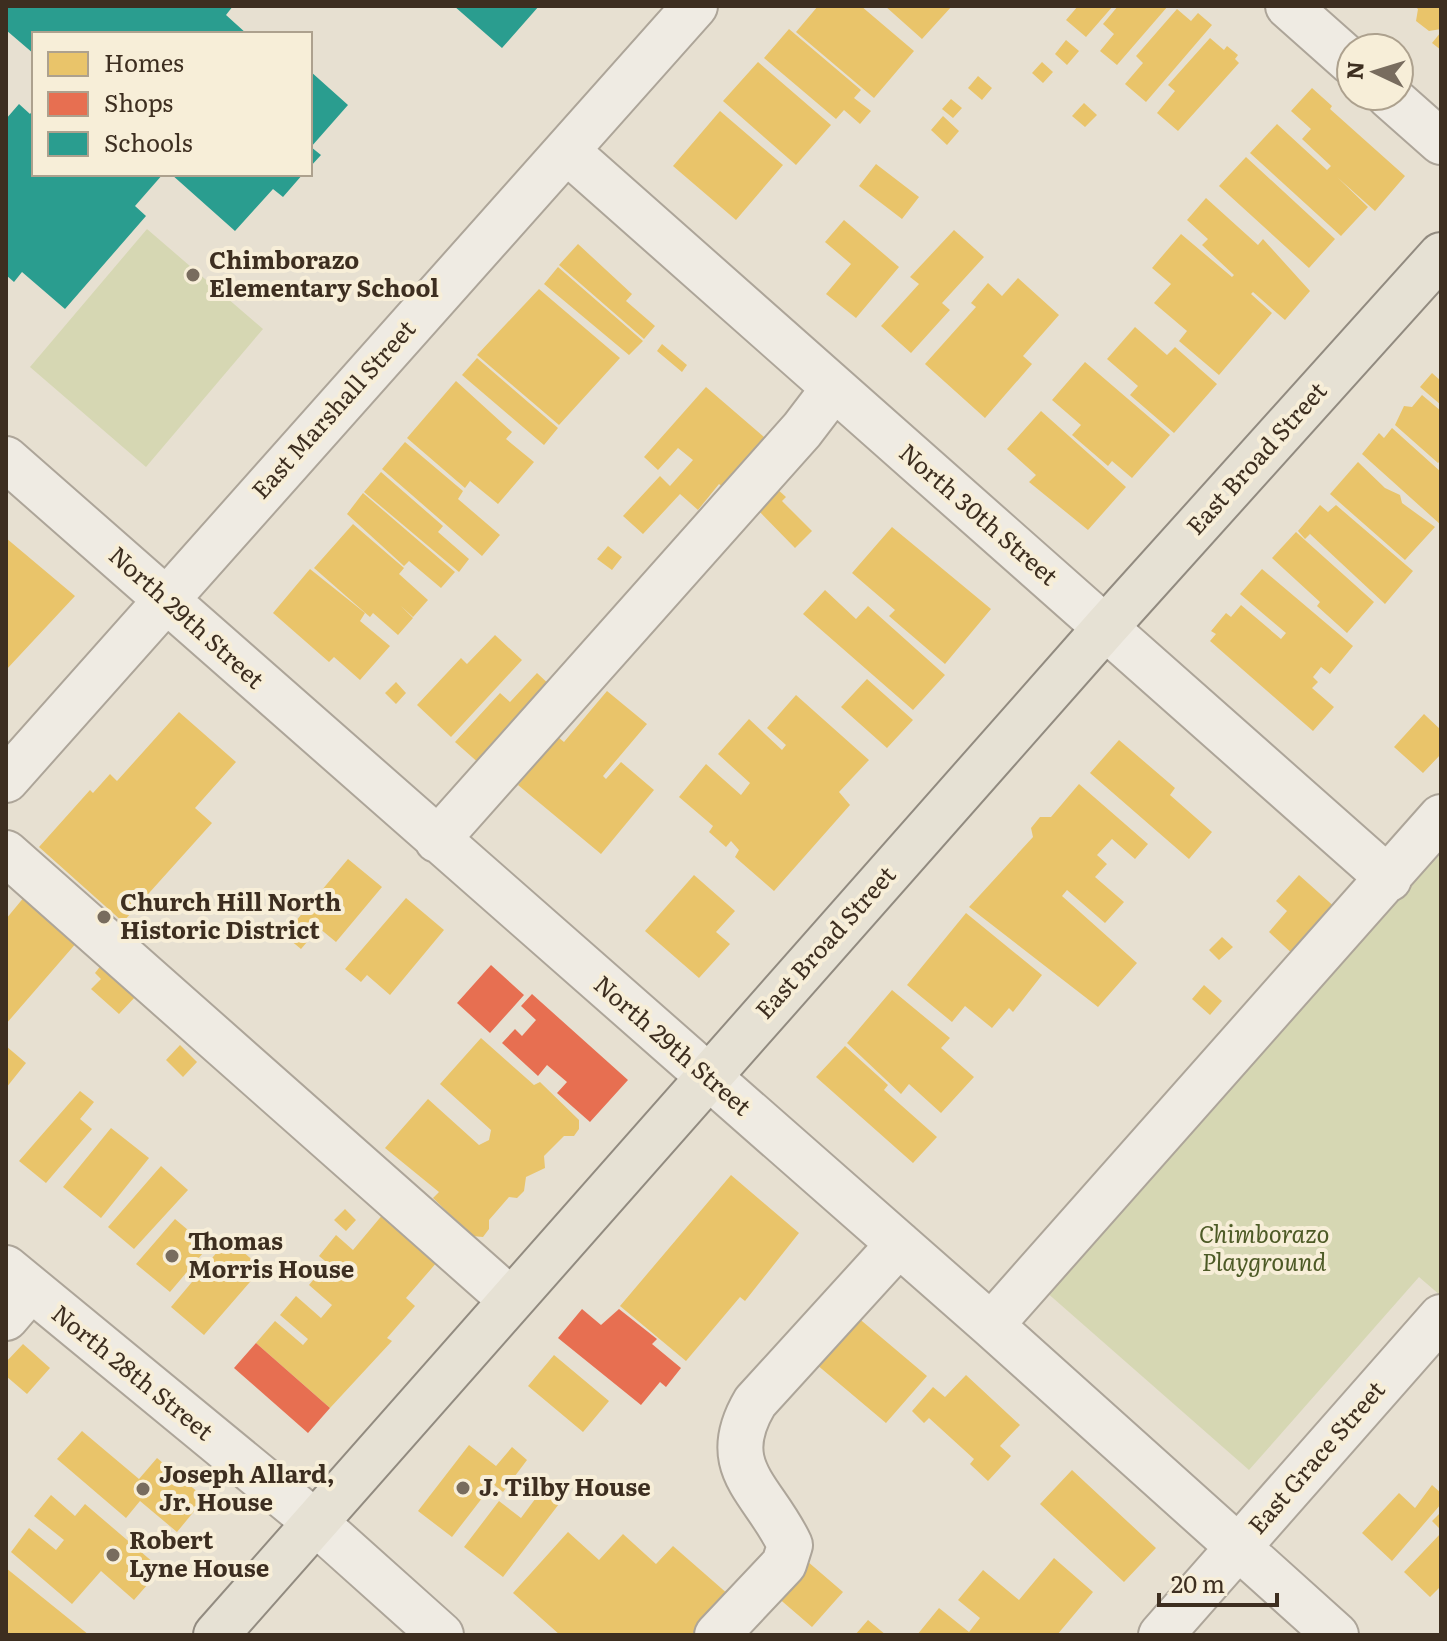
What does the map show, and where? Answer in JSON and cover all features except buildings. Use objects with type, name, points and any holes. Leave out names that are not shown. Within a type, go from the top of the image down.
[{"type":"main road","name":"East Broad Street","points":[[216,1635],[1106,627],[1441,255]]},
{"type":"street","name":"East Marshall Street","points":[[6,780],[695,6]]},
{"type":"street","points":[[1288,6],[1335,48]]},
{"type":"street","points":[[1407,112],[1441,142]]},
{"type":"street","name":"North 30th Street","points":[[568,152],[1389,879]]},
{"type":"street","points":[[437,840],[802,430],[834,388]]},
{"type":"street","name":"North 29th Street","points":[[6,459],[991,1325],[1336,1635]]},
{"type":"street","points":[[991,1325],[1441,817]]},
{"type":"street","points":[[6,853],[511,1300]]},
{"type":"street","points":[[717,1635],[784,1564],[790,1545],[780,1524],[739,1464],[738,1446],[743,1422],[755,1402],[899,1244]]},
{"type":"street","name":"North 28th Street","points":[[14,1292],[316,1523],[441,1635]]},
{"type":"street","name":"East Grace Street","points":[[1161,1635],[1441,1317]]},
{"type":"green space","points":[[147,229],[263,329],[146,467],[30,367]]},
{"type":"green space","name":"Chimborazo Playground","points":[[1441,844],[1441,1296],[1419,1277],[1249,1470],[1045,1291]]},
{"type":"place","name":"Chimborazo Elementary School","points":[[193,275]]},
{"type":"place","name":"Church Hill North Historic District","points":[[104,917]]},
{"type":"place","name":"Thomas Morris House","points":[[172,1256]]},
{"type":"place","name":"J. Tilby House","points":[[463,1488]]},
{"type":"place","name":"Joseph Allard, Jr. House","points":[[143,1489]]},
{"type":"place","name":"Robert Lyne House","points":[[113,1555]]}]
